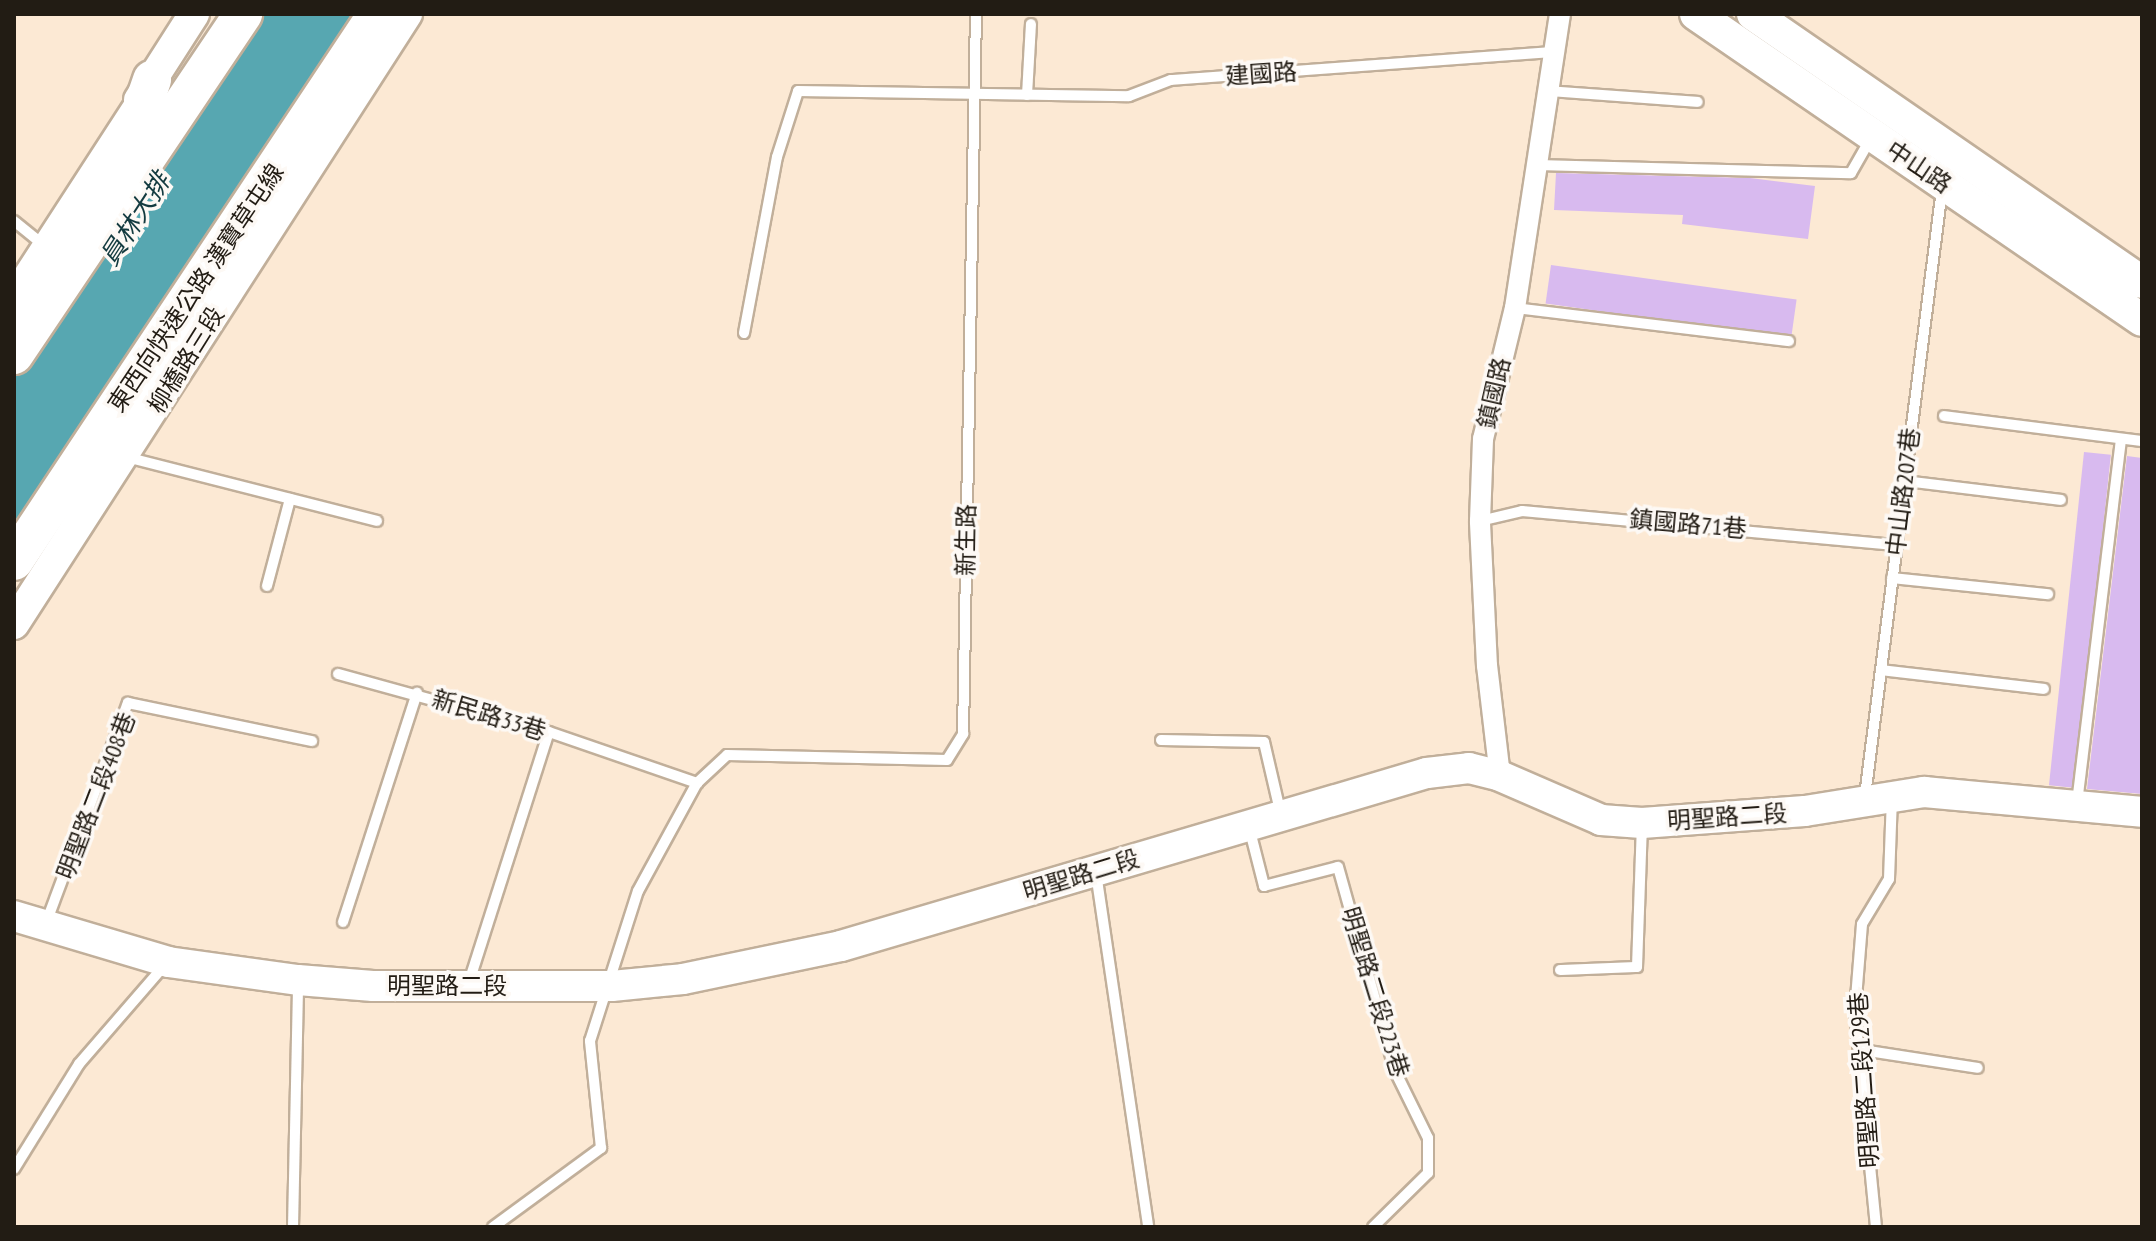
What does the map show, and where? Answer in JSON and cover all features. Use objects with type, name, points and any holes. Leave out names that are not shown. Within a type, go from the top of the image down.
[{"type":"highway","points":[[14,355],[243,14]]},
{"type":"highway","name":"東西向快速公路 漢寶草屯線","points":[[14,561],[377,14]]},
{"type":"highway","points":[[14,306],[142,109],[152,80]]},
{"type":"highway","points":[[14,590],[278,186],[332,124]]},
{"type":"main road","name":"中山路","points":[[1753,14],[2142,282]]},
{"type":"main road","name":"中山路","points":[[1704,16],[1872,136],[2142,320]]},
{"type":"street","points":[[14,285],[194,14]]},
{"type":"street","name":"柳橋路三段","points":[[14,624],[126,457],[332,124],[407,14]]},
{"type":"street","name":"鎮國路","points":[[1500,776],[1487,666],[1480,521],[1483,439],[1515,308],[1560,14]]},
{"type":"street","name":"明聖路二段","points":[[14,916],[168,962],[298,980],[468,986],[612,986],[683,979],[841,946],[1427,773],[1469,768],[1500,776],[1601,820],[1642,823],[1924,792],[2142,812]]},
{"type":"lane","points":[[971,95],[976,14]]},
{"type":"lane","points":[[1027,95],[1031,24]]},
{"type":"lane","name":"建國路","points":[[744,333],[777,157],[798,91],[1129,96],[1171,80],[1554,52]]},
{"type":"lane","points":[[1548,91],[1698,102]]},
{"type":"lane","name":"新生路","points":[[697,783],[727,755],[947,760],[963,734],[971,95]]},
{"type":"lane","points":[[1537,165],[1851,173],[1872,136]]},
{"type":"lane","name":"中山路207巷","points":[[1878,799],[1881,670],[1943,183]]},
{"type":"lane","points":[[14,221],[42,244]]},
{"type":"lane","points":[[1515,308],[1789,341]]},
{"type":"lane","points":[[1944,416],[2142,441]]},
{"type":"lane","points":[[2076,807],[2121,440]]},
{"type":"lane","points":[[126,457],[377,521]]},
{"type":"lane","points":[[1905,481],[2061,500]]},
{"type":"lane","points":[[267,586],[290,499]]},
{"type":"lane","name":"鎮國路71巷","points":[[1480,521],[1522,511],[1897,545]]},
{"type":"lane","points":[[1892,578],[2048,594]]},
{"type":"lane","points":[[1881,670],[2044,689]]},
{"type":"lane","points":[[338,674],[417,693]]},
{"type":"lane","name":"新民路33巷","points":[[343,922],[417,693],[549,732],[697,783]]},
{"type":"lane","name":"明聖路二段408巷","points":[[46,925],[128,703],[312,741]]},
{"type":"lane","points":[[468,986],[549,732]]},
{"type":"lane","points":[[1161,740],[1264,742],[1281,816]]},
{"type":"lane","points":[[493,1227],[601,1148],[590,1041],[612,986],[638,891],[697,783]]},
{"type":"lane","name":"明聖路二段129巷","points":[[1876,1227],[1862,1050],[1855,1011],[1862,924],[1889,879],[1878,799]]},
{"type":"lane","points":[[1560,970],[1637,967],[1642,823]]},
{"type":"lane","name":"明聖路二段223巷","points":[[1249,825],[1264,886],[1338,867],[1395,1071],[1428,1138],[1428,1173],[1387,1223],[1373,1227]]},
{"type":"lane","points":[[1096,870],[1148,1227]]},
{"type":"lane","points":[[14,1169],[79,1064],[168,962]]},
{"type":"lane","points":[[293,1227],[298,980]]},
{"type":"lane","points":[[1862,1050],[1978,1068]]},
{"type":"water","name":"員林大排","points":[[255,14],[368,14],[14,544],[14,376]]},
{"type":"building","points":[[1556,173],[1750,178],[1815,186],[1808,239],[1682,224],[1683,215],[1554,210]]},
{"type":"building","points":[[1551,265],[1797,300],[1791,338],[1546,304]]},
{"type":"building","points":[[2084,452],[2111,455],[2076,788],[2049,785]]},
{"type":"building","points":[[2127,456],[2142,458],[2142,794],[2087,789]]}]
